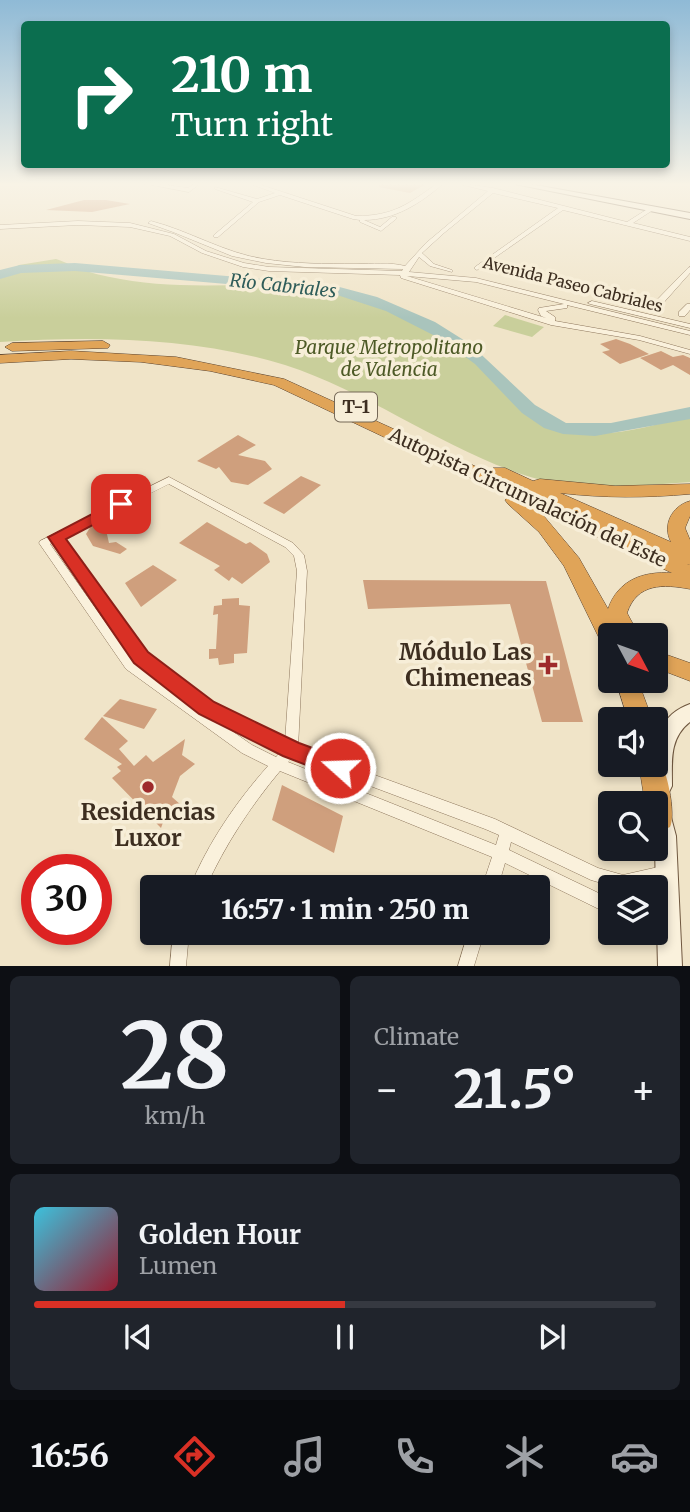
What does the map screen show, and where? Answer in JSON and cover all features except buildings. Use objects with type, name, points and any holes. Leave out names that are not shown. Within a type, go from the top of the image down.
[{"type":"highway","name":"Autopista Circunvalación del Este","points":[[0,348],[109,345],[229,359],[310,385],[690,558]]},
{"type":"highway","name":"Autopista Circunvalación del Este","points":[[0,359],[137,356],[220,366],[279,382],[690,573]]},
{"type":"highway","points":[[479,476],[524,507],[547,528],[569,557],[602,623]]},
{"type":"highway","points":[[514,479],[582,491],[690,489]]},
{"type":"highway","points":[[690,507],[678,515],[675,526],[681,544],[690,550]]},
{"type":"highway","points":[[622,623],[617,613],[619,603],[638,583],[652,578],[690,582]]},
{"type":"highway","points":[[668,664],[690,672]]},
{"type":"main road","points":[[662,791],[665,737],[669,726],[690,712]]},
{"type":"main road","points":[[666,861],[667,875]]},
{"type":"main road","points":[[666,945],[670,966]]},
{"type":"street","name":"Avenida Paseo Cabriales","points":[[142,228],[172,236],[204,252],[243,265],[269,269],[450,271],[512,282],[690,326]]},
{"type":"street","points":[[216,236],[225,228]]},
{"type":"street","points":[[393,270],[444,228]]},
{"type":"street","points":[[405,270],[448,228]]},
{"type":"street","points":[[477,268],[534,228]]},
{"type":"street","points":[[645,228],[690,239]]},
{"type":"street","points":[[419,254],[432,265],[450,271]]},
{"type":"street","name":"Avenida Paseo Cabriales","points":[[405,270],[553,319],[625,331],[690,349]]},
{"type":"street","name":"Avenida Paseo Cabriales","points":[[405,270],[405,278],[419,283],[458,292],[554,323],[690,349]]},
{"type":"street","points":[[654,307],[690,270]]},
{"type":"street","name":"Avenida Paseo Cabriales","points":[[419,274],[477,280],[690,333]]},
{"type":"street","points":[[677,283],[690,286]]},
{"type":"street","points":[[682,314],[690,306]]},
{"type":"street","points":[[553,319],[542,310],[579,307]]},
{"type":"street","points":[[50,540],[169,480],[289,545],[299,555],[302,571],[291,750],[248,797],[205,875]]},
{"type":"street","points":[[50,540],[141,657],[207,708],[291,750],[507,832],[596,874],[623,882],[667,872]]},
{"type":"street","points":[[50,540],[130,666],[201,719],[277,764],[501,854],[598,901]]},
{"type":"street","points":[[494,875],[507,832]]},
{"type":"street","points":[[178,966],[180,945]]},
{"type":"street","points":[[466,966],[472,945]]},
{"type":"green space","name":"Parque Metropolitano de Valencia","points":[[56,259],[86,271],[132,281],[180,285],[311,287],[354,294],[385,304],[432,325],[461,342],[537,413],[551,423],[567,429],[586,433],[613,433],[690,416],[690,482],[605,487],[541,480],[461,449],[316,376],[250,356],[144,341],[72,339],[0,342],[0,277],[19,265]]},
{"type":"green space","points":[[505,315],[544,327],[532,337],[493,326]]},
{"type":"waterway","name":"Río Cabriales","points":[[0,275],[20,269],[75,267],[332,289],[391,308],[447,336],[481,360],[529,409],[551,424],[579,430],[611,429],[690,413]]},
{"type":"place","name":"Módulo Las Chimeneas","points":[[548,665]]},
{"type":"place","name":"Residencias Luxor","points":[[148,787]]},
{"type":"route","points":[[121,504],[56,537],[141,657],[207,708],[291,750],[340,768]]}]
